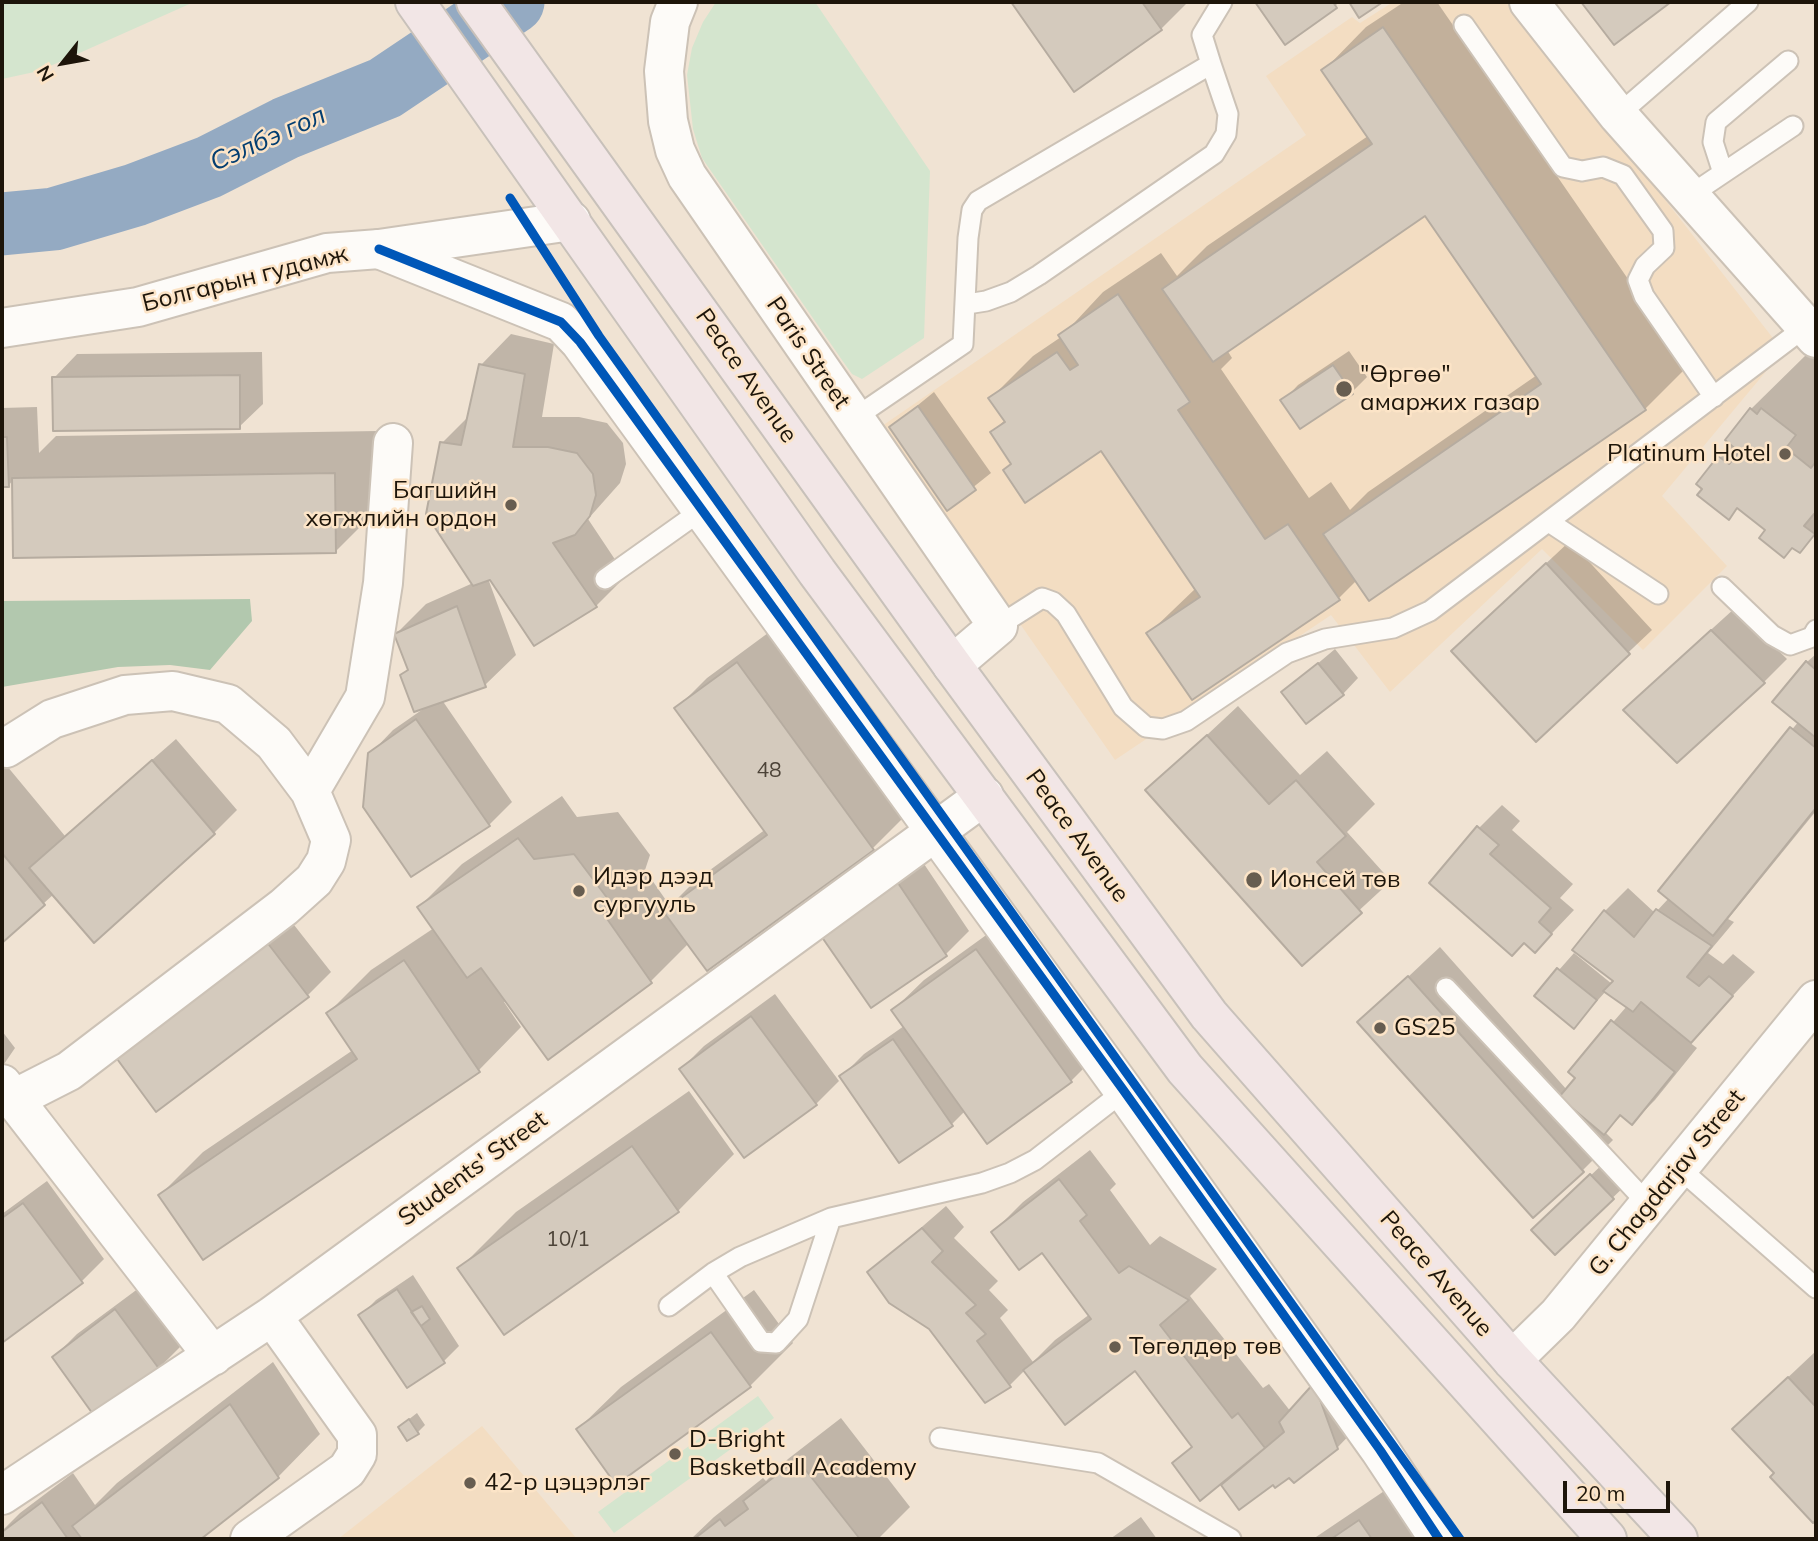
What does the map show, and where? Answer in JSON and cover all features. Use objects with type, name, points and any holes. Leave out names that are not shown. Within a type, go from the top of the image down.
[{"type":"highway","name":"Peace Avenue","points":[[415,2],[817,572],[1185,1069],[1607,1539]]},
{"type":"highway","name":"Peace Avenue","points":[[476,2],[952,665],[1209,1015],[1512,1360],[1678,1539]]},
{"type":"street","name":"Paris Street","points":[[678,2],[670,22],[664,71],[668,121],[675,149],[687,176],[998,626]]},
{"type":"street","points":[[1529,2],[1618,116],[1810,333]]},
{"type":"street","name":"Болгарын гудамж","points":[[2,328],[138,307],[327,253],[379,250],[571,221]]},
{"type":"street","points":[[379,250],[561,322],[580,342],[1124,1091],[1380,1450],[1439,1539]]},
{"type":"street","points":[[310,791],[365,697],[383,583],[393,443]]},
{"type":"street","points":[[952,665],[998,626]]},
{"type":"street","points":[[6,748],[52,719],[125,695],[173,691],[228,704],[274,743],[310,791],[331,840],[326,860],[314,880],[184,987],[69,1072],[6,1095],[213,1356]]},
{"type":"street","name":"Students' Street","points":[[2,1495],[272,1316],[984,796]]},
{"type":"street","name":"G. Chagdarjav Street","points":[[1512,1360],[1558,1315],[1816,1000]]},
{"type":"street","points":[[250,1539],[347,1470],[357,1454],[357,1435],[272,1316]]},
{"type":"lane","points":[[967,304],[986,301],[1030,281],[1214,154],[1226,134],[1228,114],[1202,35],[1222,2]]},
{"type":"lane","points":[[1618,116],[1748,2]]},
{"type":"lane","points":[[1464,25],[1563,167],[1582,171],[1602,167],[1623,175],[1663,231],[1664,248],[1645,266],[1638,280],[1644,296],[1714,397]]},
{"type":"lane","points":[[1723,173],[1713,142],[1716,122],[1788,61]]},
{"type":"lane","points":[[853,419],[963,344],[967,304],[968,238],[972,210],[978,201],[1211,64]]},
{"type":"lane","points":[[1689,196],[1793,126]]},
{"type":"lane","points":[[998,626],[1042,598],[1053,602],[1066,614],[1123,707],[1146,727],[1163,729],[1186,721],[1287,653],[1325,639],[1393,628],[1430,611],[1714,397],[1810,333]]},
{"type":"lane","points":[[605,579],[702,510]]},
{"type":"lane","points":[[1549,522],[1658,594]]},
{"type":"lane","points":[[1722,587],[1772,635],[1790,645],[1815,636]]},
{"type":"lane","points":[[1446,988],[1649,1205]]},
{"type":"lane","points":[[669,1306],[713,1273],[740,1257],[831,1218],[982,1184],[1010,1173],[1035,1160],[1124,1091]]},
{"type":"lane","points":[[1679,1168],[1816,1288]]},
{"type":"lane","points":[[713,1273],[761,1342],[776,1343],[798,1319],[831,1218]]},
{"type":"lane","points":[[940,1438],[1098,1463],[1231,1539]]},
{"type":"shaded area","name":"\"Өргөө\" амаржих газар","points":[[1393,2],[1511,2],[1783,351],[1662,496],[1727,566],[1643,650],[1542,549],[1390,692],[1331,615],[1115,760],[882,426],[1306,135],[1266,76],[1352,17],[1360,23]]},
{"type":"shaded area","name":"42-р цэцэрлэг","points":[[482,1426],[577,1539],[338,1539]]},
{"type":"green space","points":[[2,2],[194,2],[39,71],[2,79]]},
{"type":"green space","points":[[716,2],[815,2],[930,171],[924,338],[862,379],[852,374],[702,158],[693,129],[687,75],[692,48],[703,22]]},
{"type":"green space","points":[[250,599],[252,621],[210,670],[170,665],[118,667],[2,687],[2,601]]},
{"type":"green space","points":[[758,1396],[774,1418],[614,1533],[598,1512]]},
{"type":"building","points":[[1011,2],[1142,2],[1162,30],[1074,92]]},
{"type":"building","points":[[1255,2],[1333,2],[1337,8],[1285,45]]},
{"type":"building","points":[[1349,2],[1383,2],[1359,18]]},
{"type":"building","points":[[1581,2],[1671,2],[1614,45]]},
{"type":"building","points":[[1383,27],[1646,410],[1369,601],[1323,534],[1541,384],[1425,216],[1213,362],[1162,289],[1372,144],[1321,70]]},
{"type":"building","points":[[1118,294],[1190,402],[1178,410],[1265,539],[1288,524],[1340,600],[1192,700],[1146,633],[1200,597],[1101,451],[1025,503],[1003,470],[1011,464],[990,432],[1005,422],[988,398],[1057,352],[1070,370],[1078,365],[1058,335]]},
{"type":"building","name":"Багшийн хөгжлийн ордон","points":[[479,364],[525,374],[513,447],[548,447],[577,453],[593,474],[596,495],[590,516],[575,535],[553,543],[597,607],[534,646],[490,580],[473,586],[426,514],[440,442],[461,445]]},
{"type":"building","points":[[1333,365],[1353,394],[1300,429],[1280,400]]},
{"type":"building","points":[[240,375],[240,429],[53,431],[52,377]]},
{"type":"building","points":[[918,406],[976,490],[947,511],[889,427]]},
{"type":"building","points":[[1750,408],[1757,414],[1761,408],[1796,435],[1786,448],[1811,468],[1816,461],[1816,516],[1814,514],[1804,526],[1815,534],[1800,553],[1792,548],[1784,558],[1759,538],[1765,530],[1737,508],[1729,520],[1697,495],[1702,489],[1696,484],[1718,456],[1729,464],[1739,452],[1725,440]]},
{"type":"building","points":[[2,437],[7,437],[9,487],[2,487]]},
{"type":"building","points":[[335,473],[336,553],[13,558],[12,478]]},
{"type":"building","points":[[1546,563],[1630,654],[1536,742],[1451,651]]},
{"type":"building","points":[[457,606],[486,687],[414,712],[400,675],[408,670],[394,634]]},
{"type":"building","points":[[1711,630],[1765,683],[1677,763],[1623,710]]},
{"type":"building","points":[[1806,661],[1816,670],[1816,738],[1772,702]]},
{"type":"building","points":[[737,662],[874,850],[707,971],[663,911],[767,835],[674,708]]},
{"type":"building","points":[[1318,663],[1344,695],[1306,724],[1281,692]]},
{"type":"building","points":[[416,719],[490,826],[411,877],[363,807],[368,753]]},
{"type":"building","points":[[1790,727],[1816,748],[1816,808],[1713,936],[1658,891]]},
{"type":"building","points":[[1207,735],[1269,804],[1296,780],[1346,836],[1317,862],[1362,913],[1302,966],[1145,790]]},
{"type":"building","points":[[152,760],[215,834],[94,943],[29,868]]},
{"type":"building","points":[[1477,826],[1499,845],[1490,854],[1551,908],[1539,922],[1552,934],[1535,953],[1524,943],[1512,956],[1429,883]]},
{"type":"building","name":"Идэр дээд сургууль","points":[[518,838],[534,859],[574,854],[608,899],[603,913],[652,983],[548,1060],[481,968],[467,978],[417,907]]},
{"type":"building","points":[[2,853],[45,905],[2,943]]},
{"type":"building","points":[[894,877],[947,956],[871,1008],[817,930]]},
{"type":"building","points":[[1656,909],[1712,946],[1687,977],[1699,986],[1709,976],[1733,996],[1691,1043],[1641,1002],[1633,1012],[1603,991],[1613,981],[1572,950],[1604,910],[1634,937]]},
{"type":"building","points":[[263,937],[309,997],[156,1112],[112,1052]]},
{"type":"building","points":[[976,949],[1072,1082],[987,1144],[891,1010]]},
{"type":"building","points":[[404,960],[480,1072],[203,1260],[158,1195],[357,1059],[326,1013]]},
{"type":"building","points":[[1557,968],[1597,1000],[1574,1029],[1534,996]]},
{"type":"building","points":[[1408,976],[1584,1172],[1533,1218],[1357,1022]]},
{"type":"building","points":[[751,1016],[817,1105],[744,1158],[679,1069]]},
{"type":"building","points":[[1611,1020],[1675,1072],[1632,1125],[1620,1115],[1604,1135],[1559,1097],[1575,1078],[1568,1072]]},
{"type":"building","points":[[893,1039],[953,1126],[899,1163],[839,1076]]},
{"type":"building","points":[[632,1146],[679,1212],[504,1335],[457,1268]]},
{"type":"building","points":[[1590,1174],[1614,1199],[1555,1255],[1531,1230]]},
{"type":"building","name":"Төгөлдөр төв","points":[[1059,1179],[1087,1215],[1080,1221],[1119,1273],[1129,1266],[1189,1300],[1160,1325],[1232,1418],[1238,1413],[1265,1448],[1200,1501],[1172,1463],[1192,1447],[1135,1371],[1065,1425],[1023,1370],[1091,1319],[1042,1253],[1019,1270],[991,1232]]},
{"type":"building","points":[[23,1203],[83,1283],[2,1343],[2,1218]]},
{"type":"building","points":[[922,1228],[943,1251],[932,1262],[976,1305],[966,1313],[986,1334],[977,1341],[1011,1387],[985,1403],[929,1329],[889,1303],[867,1272]]},
{"type":"building","points":[[397,1289],[445,1363],[407,1388],[358,1315]]},
{"type":"building","points":[[422,1306],[430,1319],[421,1326],[411,1312]]},
{"type":"building","points":[[115,1309],[160,1370],[95,1417],[52,1357]]},
{"type":"building","points":[[711,1332],[751,1387],[616,1485],[576,1429]]},
{"type":"building","points":[[1788,1377],[1816,1407],[1816,1520],[1813,1523],[1770,1477],[1774,1473],[1732,1429]]},
{"type":"building","points":[[1314,1383],[1338,1449],[1294,1483],[1289,1478],[1275,1488],[1273,1485],[1239,1510],[1221,1485],[1284,1432],[1279,1422]]},
{"type":"building","points":[[230,1404],[279,1478],[201,1539],[82,1539],[72,1526]]},
{"type":"building","points":[[409,1419],[419,1434],[407,1441],[398,1427]]},
{"type":"building","points":[[797,1459],[860,1539],[694,1539],[720,1519],[725,1526],[748,1509],[743,1501]]},
{"type":"building","points":[[42,1502],[68,1539],[2,1539],[2,1532]]},
{"type":"building","points":[[1359,1520],[1372,1539],[1331,1539]]},
{"type":"waterway","name":"Сэлбэ гол","points":[[2,224],[54,219],[135,195],[209,167],[286,128],[385,88],[513,2]]},
{"type":"cycle path","points":[[510,198],[599,336],[1460,1539]]},
{"type":"cycle path","points":[[379,249],[561,322],[580,342],[1124,1091],[1380,1450],[1439,1539]]},
{"type":"place","name":"\"Өргөө\" амаржих газар","points":[[1344,389]]},
{"type":"place","name":"Platinum Hotel","points":[[1785,454]]},
{"type":"place","name":"Багшийн хөгжлийн ордон","points":[[511,505]]},
{"type":"place","name":"Ионсей төв","points":[[1254,880]]},
{"type":"place","name":"Идэр дээд сургууль","points":[[579,891]]},
{"type":"place","name":"GS25","points":[[1380,1028]]},
{"type":"place","name":"Төгөлдөр төв","points":[[1115,1347]]},
{"type":"place","name":"D-Bright Basketball Academy","points":[[675,1454]]},
{"type":"place","name":"42-р цэцэрлэг","points":[[470,1483]]}]
